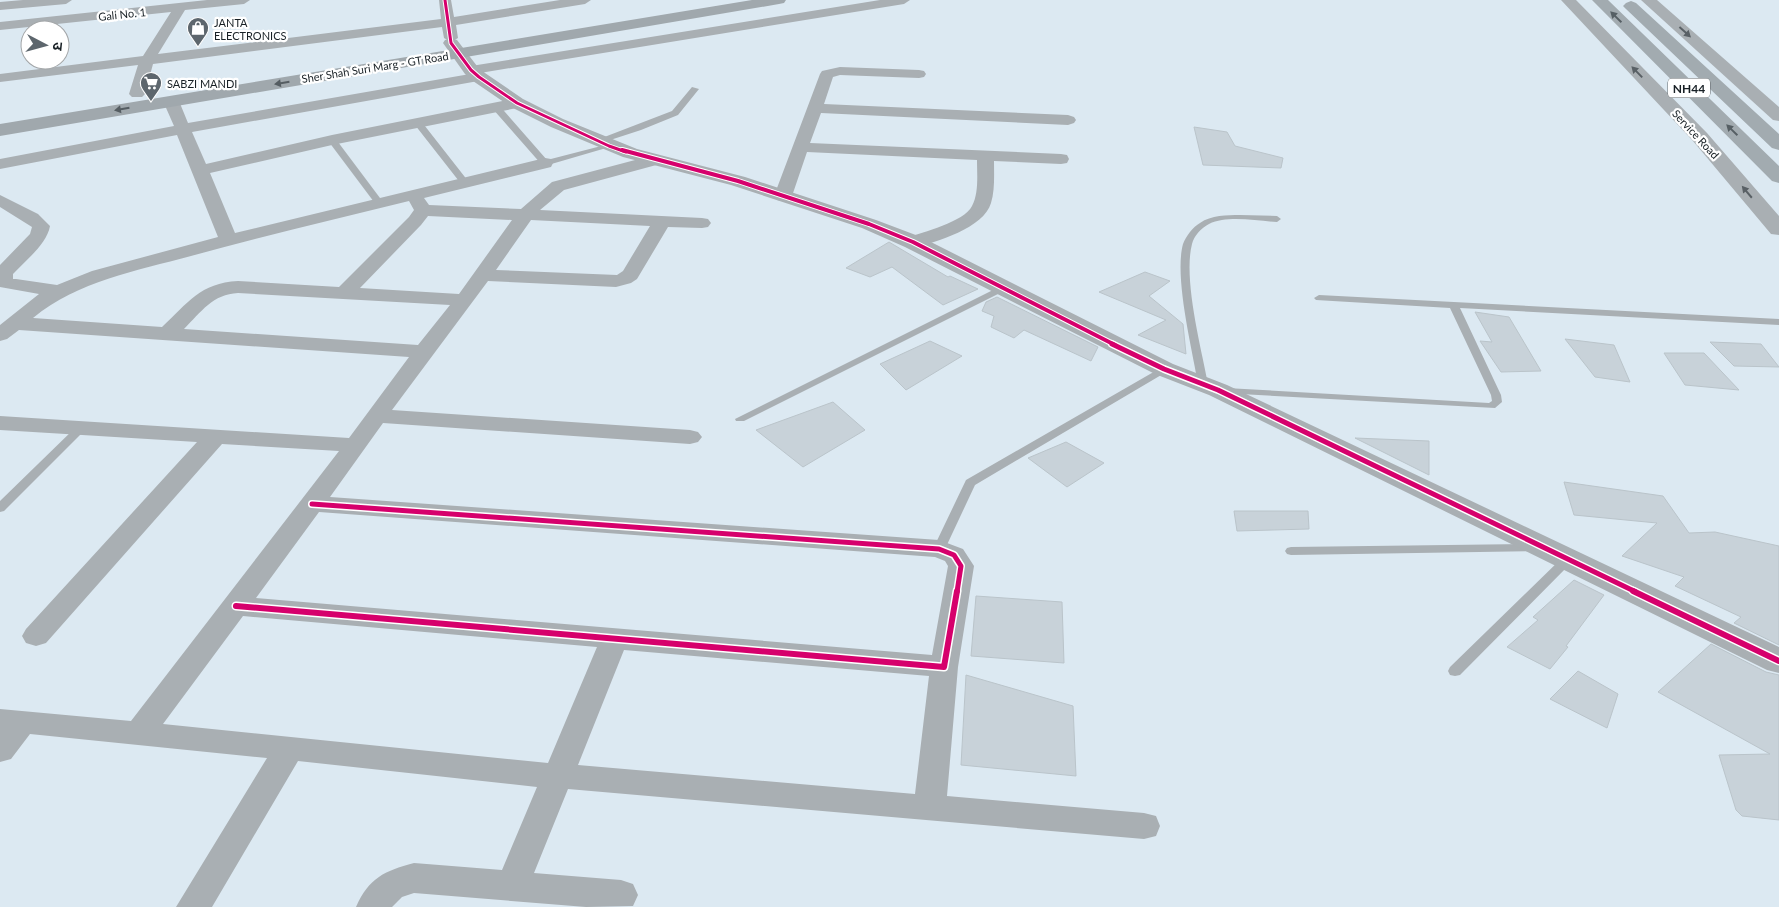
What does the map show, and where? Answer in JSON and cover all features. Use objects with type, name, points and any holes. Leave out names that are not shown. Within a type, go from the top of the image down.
[{"type":"highway","name":"NH44","points":[[1599,0],[1779,177]]},
{"type":"highway","name":"NH44","points":[[1625,0],[1779,144]]},
{"type":"main road","name":"Sher Shah Suri Marg - GT Road","points":[[0,115],[137,94],[462,53],[715,0]]},
{"type":"main road","name":"Sher Shah Suri Marg - GT Road","points":[[0,130],[779,0]]},
{"type":"street","points":[[0,6],[66,0]]},
{"type":"street","name":"Gali No. 1","points":[[0,26],[244,0]]},
{"type":"street","points":[[445,0],[462,53],[506,104],[603,143],[654,160],[738,181],[869,224],[912,242],[1164,369],[1211,387],[1779,661]]},
{"type":"street","points":[[0,164],[184,129],[462,53],[585,0]]},
{"type":"street","points":[[0,78],[147,60],[462,53],[904,0]]},
{"type":"street","name":"Service Road","points":[[1568,0],[1700,137],[1779,229]]},
{"type":"street","points":[[1648,0],[1779,116]]},
{"type":"street","points":[[137,94],[147,60],[180,8]]},
{"type":"street","points":[[783,196],[828,74],[832,72],[919,74]]},
{"type":"street","points":[[172,101],[229,240]]},
{"type":"street","points":[[200,170],[506,104]]},
{"type":"street","points":[[816,108],[1068,120]]},
{"type":"street","points":[[801,146],[1062,159]]},
{"type":"street","points":[[912,242],[970,220],[978,214],[982,206],[986,155]]},
{"type":"street","points":[[139,733],[378,416],[423,352],[483,275],[526,215],[546,194],[558,186],[654,160]]},
{"type":"street","points":[[418,203],[465,183],[545,163]]},
{"type":"street","points":[[0,200],[32,218],[41,226],[37,237],[3,273],[4,282],[13,285],[59,291]]},
{"type":"street","points":[[344,293],[415,221],[418,203]]},
{"type":"street","points":[[7,329],[30,309],[59,291],[99,275],[229,240],[380,204],[418,203],[526,215],[702,223]]},
{"type":"street","points":[[483,275],[603,281],[624,279],[630,275],[662,222]]},
{"type":"street","points":[[166,335],[209,294],[222,288],[464,300]]},
{"type":"street","points":[[7,329],[166,335],[423,352]]},
{"type":"street","points":[[378,416],[690,436]]},
{"type":"street","points":[[0,423],[354,446]]},
{"type":"street","points":[[36,636],[215,437]]},
{"type":"street","points":[[312,504],[939,549],[954,555],[961,566],[944,668],[930,808]]},
{"type":"street","points":[[236,606],[944,668]]},
{"type":"street","points":[[512,886],[615,638]]},
{"type":"street","points":[[0,750],[12,721],[290,747],[423,763],[559,776],[1144,826]]},
{"type":"street","points":[[193,907],[290,747]]},
{"type":"street","points":[[373,907],[380,894],[395,883],[414,878],[621,895]]},
{"type":"lane","points":[[506,104],[545,163],[603,143],[675,113],[695,89]]},
{"type":"lane","points":[[418,123],[465,183]]},
{"type":"lane","points":[[332,140],[380,204]]},
{"type":"lane","points":[[1277,219],[1221,218],[1206,222],[1196,230],[1188,244],[1186,264],[1189,295],[1211,387],[1491,406],[1497,402],[1496,395],[1454,306]]},
{"type":"lane","points":[[740,420],[1002,288]]},
{"type":"lane","points":[[1319,298],[1779,322]]},
{"type":"lane","points":[[939,549],[970,483],[1164,369]]},
{"type":"lane","points":[[0,508],[80,429]]},
{"type":"lane","points":[[1291,551],[1544,547]]},
{"type":"lane","points":[[1455,671],[1568,559]]},
{"type":"building","points":[[1194,127],[1227,132],[1235,146],[1283,158],[1281,168],[1203,165]]},
{"type":"building","points":[[889,242],[948,277],[950,276],[978,289],[943,305],[892,267],[870,277],[846,268]]},
{"type":"building","points":[[1145,272],[1170,281],[1149,296],[1183,324],[1186,354],[1138,335],[1166,320],[1099,292]]},
{"type":"building","points":[[997,297],[1098,347],[1091,361],[1024,330],[1014,338],[991,327],[994,316],[982,311],[986,302]]},
{"type":"building","points":[[1475,312],[1509,317],[1541,371],[1501,372],[1480,341],[1492,342]]},
{"type":"building","points":[[1565,339],[1614,345],[1630,382],[1595,377]]},
{"type":"building","points":[[930,341],[962,356],[906,390],[880,364]]},
{"type":"building","points":[[1710,342],[1761,344],[1779,367],[1734,366]]},
{"type":"building","points":[[1664,353],[1704,353],[1739,390],[1685,385]]},
{"type":"building","points":[[833,402],[865,430],[803,467],[756,430]]},
{"type":"building","points":[[1355,438],[1429,441],[1429,475]]},
{"type":"building","points":[[1066,442],[1104,463],[1067,487],[1028,458]]},
{"type":"building","points":[[1564,482],[1663,496],[1689,533],[1715,532],[1779,546],[1779,645],[1734,623],[1741,617],[1675,586],[1684,577],[1622,556],[1657,523],[1574,515]]},
{"type":"building","points":[[1234,511],[1308,511],[1309,529],[1237,531]]},
{"type":"building","points":[[1574,580],[1604,595],[1566,646],[1568,647],[1550,669],[1507,647],[1538,620],[1533,617]]},
{"type":"building","points":[[976,596],[1062,602],[1064,663],[971,656]]},
{"type":"building","points":[[1711,644],[1766,672],[1779,675],[1779,820],[1742,816],[1736,810],[1719,755],[1770,754],[1658,692]]},
{"type":"building","points":[[1578,671],[1618,694],[1607,728],[1550,699]]},
{"type":"building","points":[[966,675],[1073,706],[1076,776],[961,765]]},
{"type":"cycle path","points":[[445,0],[451,43],[471,70],[517,103],[609,146],[738,181],[869,224],[913,242],[1164,369],[1218,390],[1779,661]]},
{"type":"cycle path","points":[[236,606],[944,667],[961,566],[954,555],[939,549],[312,504]]},
{"type":"place","name":"JANTA ELECTRONICS","points":[[198,47]]},
{"type":"place","name":"SABZI MANDI","points":[[151,102]]}]
